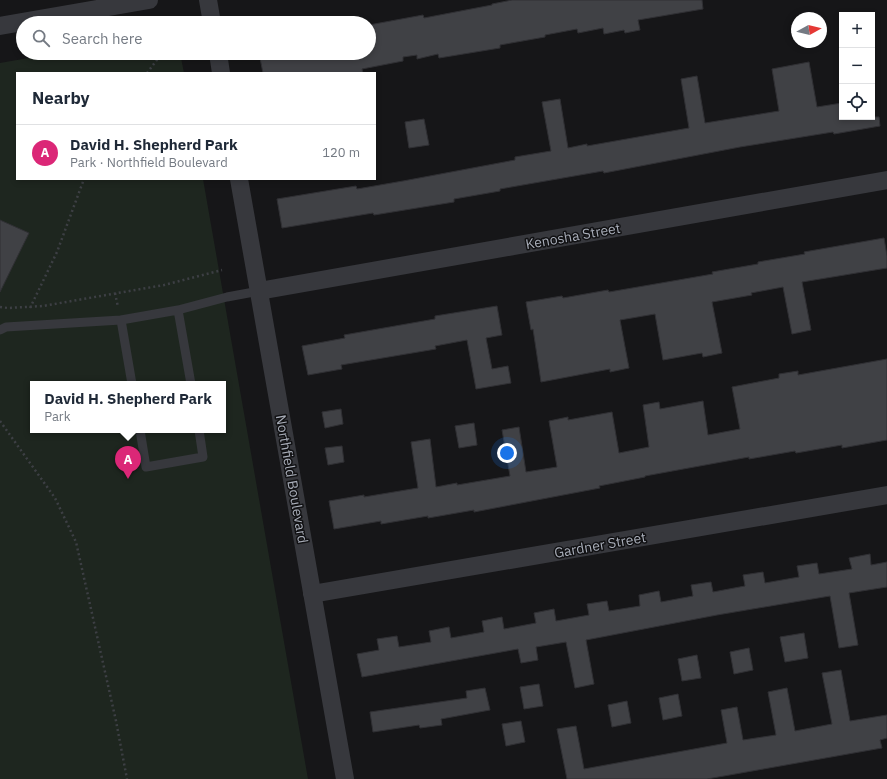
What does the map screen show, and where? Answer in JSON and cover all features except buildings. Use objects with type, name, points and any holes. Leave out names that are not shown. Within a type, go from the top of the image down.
[{"type":"street","points":[[57,16],[149,0]]},
{"type":"street","points":[[208,0],[211,16]]},
{"type":"street","points":[[0,26],[16,23]]},
{"type":"street","points":[[219,60],[221,72]]},
{"type":"street","name":"Northfield Boulevard","points":[[239,180],[345,779]]},
{"type":"street","name":"Kenosha Street","points":[[259,291],[887,180]]},
{"type":"street","name":"Gardner Street","points":[[312,594],[887,495]]},
{"type":"lane","points":[[0,330],[6,327],[121,320],[178,310],[227,297],[259,291]]},
{"type":"lane","points":[[178,310],[190,381]]},
{"type":"lane","points":[[121,320],[131,381]]},
{"type":"lane","points":[[140,433],[146,467],[203,457],[199,433]]},
{"type":"path","points":[[148,72],[157,60]]},
{"type":"path","points":[[30,308],[57,252],[84,180]]},
{"type":"path","points":[[0,307],[30,308],[164,285],[222,270]]},
{"type":"path","points":[[0,421],[55,498],[76,542],[116,721],[127,779]]},
{"type":"shaded area","points":[[17,60],[181,60],[184,72],[16,72],[16,180],[203,180],[308,779],[0,779],[0,63]]},
{"type":"place","name":"David H. Shepherd Park","points":[[128,479]]}]
